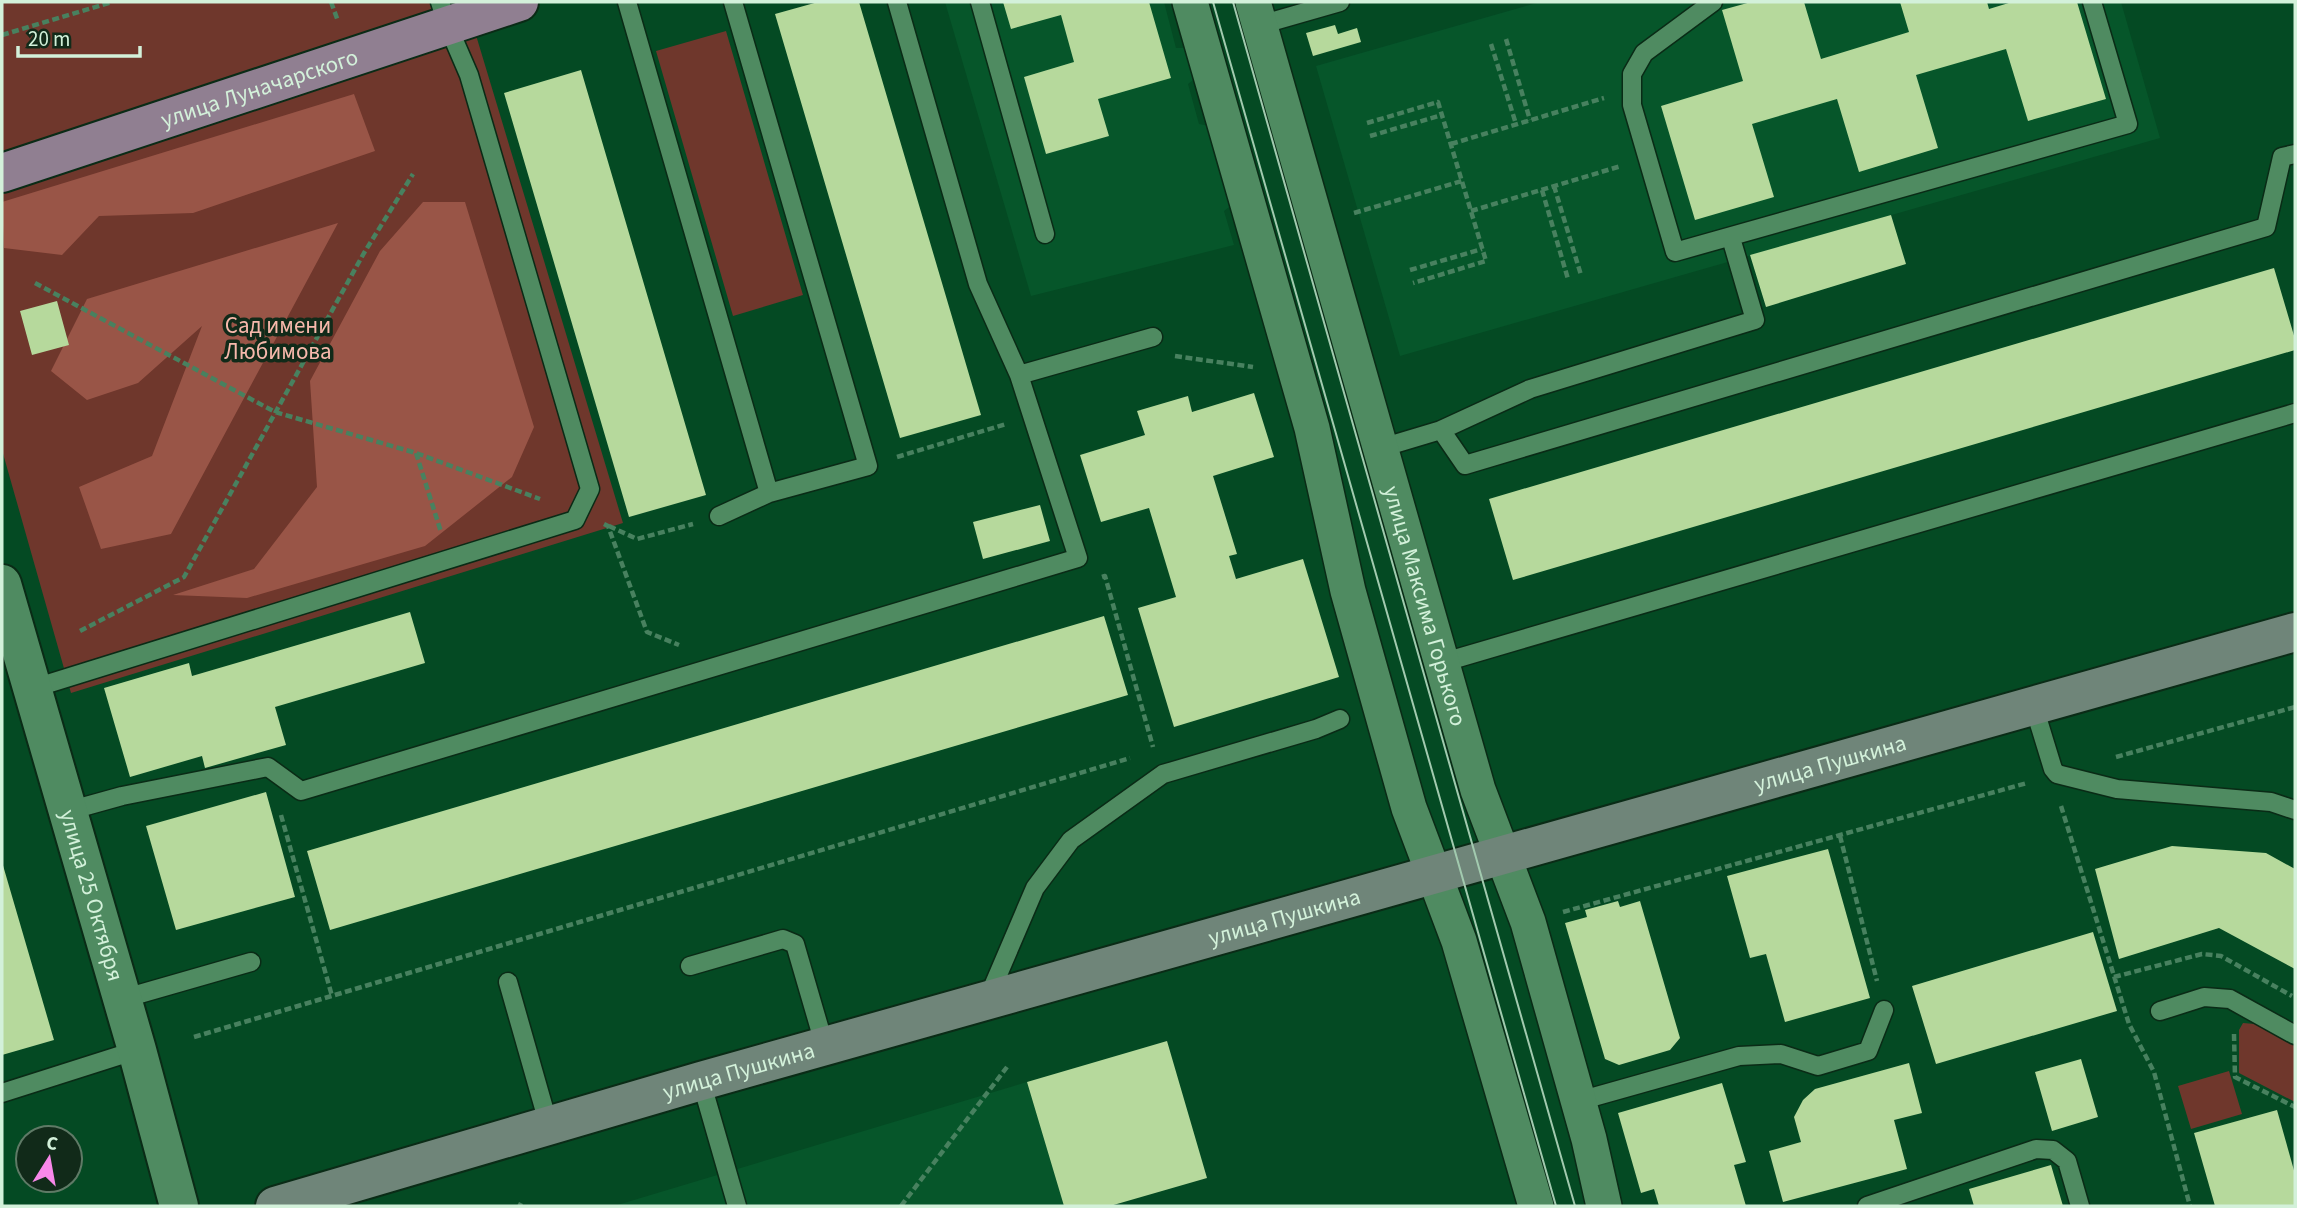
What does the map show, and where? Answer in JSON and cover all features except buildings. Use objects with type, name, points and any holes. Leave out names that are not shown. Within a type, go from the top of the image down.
[{"type":"main road","name":"улица Луначарского","points":[[2,173],[444,13],[519,2]]},
{"type":"main road","name":"улица Пушкина","points":[[275,1206],[825,1046],[2295,632]]},
{"type":"street","points":[[1190,2],[1312,428],[1352,604],[1409,808],[1459,941],[1535,1206]]},
{"type":"street","name":"улица Максима Горького","points":[[1256,13],[1478,790],[1528,922],[1579,1101],[1604,1206]]},
{"type":"street","name":"улица 25 Октября","points":[[3,595],[68,811],[179,1206]]},
{"type":"lane","points":[[627,2],[769,493]]},
{"type":"lane","points":[[719,516],[769,493],[868,466],[733,2]]},
{"type":"lane","points":[[68,811],[122,796],[268,767],[301,791],[1078,558],[1019,375],[978,284],[897,2]]},
{"type":"lane","points":[[980,2],[1045,234]]},
{"type":"lane","points":[[1256,13],[1340,2]]},
{"type":"lane","points":[[1713,2],[1644,53],[1632,74],[1632,105],[1675,252],[2128,124],[2092,2]]},
{"type":"lane","points":[[31,689],[575,520],[590,489],[469,75],[444,13]]},
{"type":"lane","points":[[1441,430],[1465,466],[2266,227],[2281,157],[2295,154]]},
{"type":"lane","points":[[1381,449],[1441,430],[1530,388],[1755,320],[1731,238]]},
{"type":"lane","points":[[1019,375],[1153,337]]},
{"type":"lane","points":[[1441,663],[2295,413]]},
{"type":"lane","points":[[2034,707],[2054,775],[2117,789],[2271,802],[2295,810]]},
{"type":"lane","points":[[987,1001],[1035,888],[1071,840],[1163,774],[1316,729],[1340,719]]},
{"type":"lane","points":[[690,966],[783,939],[795,944],[825,1046]]},
{"type":"lane","points":[[122,999],[251,962]]},
{"type":"lane","points":[[508,982],[549,1126]]},
{"type":"lane","points":[[2160,1011],[2204,997],[2230,999],[2295,1035]]},
{"type":"lane","points":[[1579,1101],[1740,1056],[1781,1054],[1818,1066],[1843,1059],[1868,1051],[1884,1010]]},
{"type":"lane","points":[[2,1093],[137,1051]]},
{"type":"lane","points":[[701,1082],[737,1206]]},
{"type":"lane","points":[[1867,1206],[2036,1149],[2053,1150],[2067,1161],[2080,1206]]},
{"type":"path","points":[[2,35],[112,2]]},
{"type":"path","points":[[1506,39],[1530,120]]},
{"type":"path","points":[[1491,44],[1516,124]]},
{"type":"path","points":[[1451,144],[1632,89]]},
{"type":"path","points":[[1367,122],[1438,102],[1486,261],[1413,283]]},
{"type":"path","points":[[1370,136],[1442,115]]},
{"type":"path","points":[[1471,211],[1648,158]]},
{"type":"path","points":[[80,631],[184,577],[364,253],[412,174]]},
{"type":"path","points":[[1350,214],[1462,181]]},
{"type":"path","points":[[1554,186],[1581,275]]},
{"type":"path","points":[[1542,190],[1568,279]]},
{"type":"path","points":[[1410,270],[1482,249]]},
{"type":"path","points":[[35,283],[275,412],[416,453],[578,513],[637,540],[719,516]]},
{"type":"path","points":[[1174,356],[1261,368]]},
{"type":"path","points":[[868,466],[1032,416]]},
{"type":"path","points":[[416,453],[449,559]]},
{"type":"path","points":[[608,526],[647,632],[723,664]]},
{"type":"path","points":[[1101,563],[1154,751]]},
{"type":"path","points":[[1094,579],[1105,576]]},
{"type":"path","points":[[1554,914],[2295,707]]},
{"type":"path","points":[[194,1037],[1140,755]]},
{"type":"path","points":[[268,767],[332,996]]},
{"type":"path","points":[[2054,775],[2129,1024],[2154,1072],[2190,1206]]},
{"type":"path","points":[[1840,836],[1884,1010]]},
{"type":"path","points":[[2256,975],[2233,1024],[2235,1077],[2295,1107]]},
{"type":"path","points":[[901,1206],[1007,1067]]},
{"type":"shaded area","points":[[945,2],[1164,2],[1176,48],[1193,48],[1201,74],[1188,84],[1199,124],[1216,127],[1237,201],[1224,211],[1234,245],[1031,296]]},
{"type":"shaded area","points":[[1540,2],[2121,2],[2160,138],[1400,356],[1316,66]]},
{"type":"shaded area","points":[[354,94],[375,151],[193,213],[99,216],[62,255],[4,248],[2,202]]},
{"type":"shaded area","points":[[423,202],[465,202],[534,427],[512,477],[425,546],[247,598],[173,595],[254,569],[317,487],[310,381],[380,251]]},
{"type":"shaded area","points":[[338,223],[171,534],[101,549],[79,487],[152,456],[202,326],[138,383],[87,400],[51,371],[87,299]]},
{"type":"shaded area","points":[[1027,1082],[1064,1206],[614,1206]]},
{"type":"green space","name":"Сад имени Любимова","points":[[2,2],[466,2],[623,523],[71,693],[2,450]]},
{"type":"green space","points":[[726,31],[803,295],[733,316],[656,51]]},
{"type":"green space","points":[[2243,1023],[2255,1024],[2295,1046],[2295,1102],[2239,1073],[2239,1030]]},
{"type":"green space","points":[[2229,1071],[2242,1114],[2191,1129],[2178,1086]]},
{"type":"tram line","points":[[1213,2],[1556,1206]]},
{"type":"tram line","points":[[1233,2],[1575,1206]]}]
